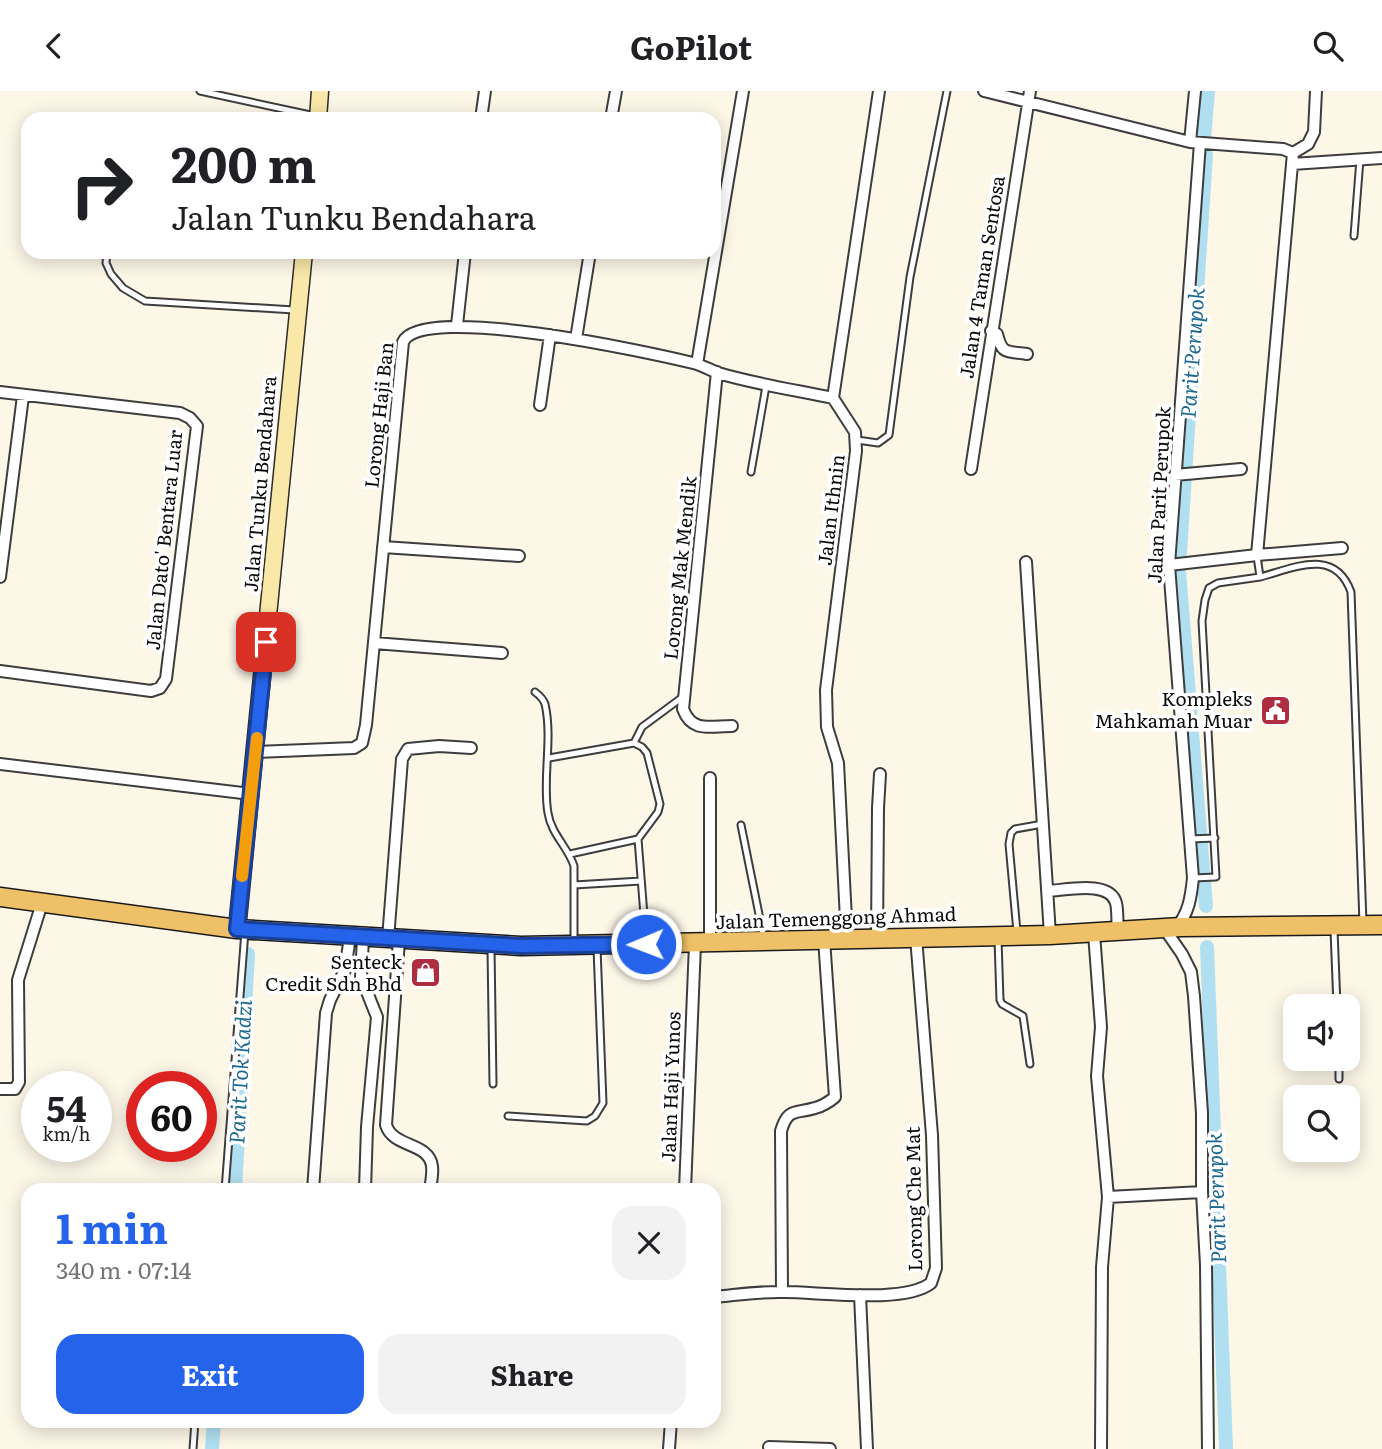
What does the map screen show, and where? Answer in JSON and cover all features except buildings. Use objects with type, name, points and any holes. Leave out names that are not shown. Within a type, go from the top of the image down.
[{"type":"main road","name":"Jalan Temenggong Ahmad","points":[[0,897],[241,929],[491,944],[702,943],[1050,935],[1170,928],[1382,925]]},
{"type":"street","points":[[318,112],[320,91]]},
{"type":"street","points":[[482,112],[485,91]]},
{"type":"street","points":[[612,112],[616,91]]},
{"type":"street","points":[[721,219],[743,91]]},
{"type":"street","points":[[833,398],[879,91]]},
{"type":"street","points":[[984,91],[1029,96],[1195,142],[1290,150],[1293,158],[1256,555]]},
{"type":"street","name":"Jalan Parit Perupok","points":[[1170,928],[1185,917],[1192,894],[1193,878],[1170,565],[1195,142],[1195,91]]},
{"type":"street","points":[[1293,158],[1308,143],[1314,132],[1316,91]]},
{"type":"street","name":"Jalan 4 Taman Sentosa","points":[[971,469],[990,331],[1029,96]]},
{"type":"street","points":[[1293,158],[1382,158]]},
{"type":"street","name":"Jalan Tunku Bendahara","points":[[241,929],[251,794],[303,259]]},
{"type":"street","points":[[457,325],[465,259]]},
{"type":"street","points":[[576,339],[589,259]]},
{"type":"street","points":[[696,364],[714,259]]},
{"type":"street","name":"Lorong Haji Ban","points":[[256,752],[354,748],[362,743],[366,725],[403,342],[406,335],[416,329],[457,325],[550,335],[696,364],[717,372],[833,398]]},
{"type":"street","points":[[990,331],[997,334],[1003,350],[1027,354]]},
{"type":"street","points":[[540,405],[550,335]]},
{"type":"street","name":"Lorong Mak Mendik","points":[[717,372],[684,709],[687,719],[697,726],[732,726]]},
{"type":"street","points":[[0,392],[23,396],[0,577]]},
{"type":"street","name":"Jalan Dato' Bentara Luar","points":[[0,671],[151,691],[160,688],[166,679],[197,435],[197,426],[190,418],[180,413],[23,396]]},
{"type":"street","name":"Jalan Ithnin","points":[[833,398],[855,432],[856,440],[826,690],[827,727],[838,763],[847,939]]},
{"type":"street","points":[[1175,475],[1241,469]]},
{"type":"street","points":[[383,547],[519,556]]},
{"type":"street","points":[[1170,565],[1342,548]]},
{"type":"street","points":[[1027,562],[1050,935]]},
{"type":"street","points":[[374,643],[502,653]]},
{"type":"street","points":[[431,1183],[430,1159],[422,1151],[394,1139],[388,1133],[386,1125],[402,759],[408,749],[439,745],[471,748]]},
{"type":"street","points":[[0,764],[251,794]]},
{"type":"street","points":[[877,938],[880,774]]},
{"type":"street","name":"Jalan Haji Yunos","points":[[685,1183],[710,778]]},
{"type":"street","points":[[1048,891],[1102,889],[1111,894],[1116,902],[1118,932]]},
{"type":"street","points":[[0,1089],[15,1089],[19,1082],[18,980],[42,903]]},
{"type":"street","points":[[1170,928],[1191,972],[1194,996],[1202,1113],[1208,1449]]},
{"type":"street","points":[[1094,933],[1101,1027],[1097,1076],[1108,1198],[1102,1267],[1101,1449]]},
{"type":"street","points":[[314,1183],[326,1013],[356,937]]},
{"type":"street","points":[[356,937],[361,977],[377,1017],[367,1127],[365,1183]]},
{"type":"street","name":"Lorong Che Mat","points":[[721,1296],[782,1291],[860,1295],[915,1293],[931,1283],[936,1268],[932,1135],[916,937]]},
{"type":"street","points":[[782,1291],[781,1131],[785,1118],[795,1111],[825,1105],[835,1097],[824,939]]},
{"type":"street","points":[[1108,1198],[1202,1192]]},
{"type":"street","points":[[860,1295],[867,1449]]},
{"type":"street","points":[[669,1449],[670,1428]]},
{"type":"street","points":[[769,1447],[830,1449]]},
{"type":"lane","points":[[200,91],[292,112]]},
{"type":"lane","points":[[856,440],[878,443],[889,435],[910,277],[947,91]]},
{"type":"lane","points":[[1354,236],[1360,159]]},
{"type":"lane","points":[[106,259],[111,274],[123,288],[145,301],[298,310]]},
{"type":"lane","points":[[751,472],[766,383]]},
{"type":"lane","points":[[1256,555],[1260,577]]},
{"type":"lane","points":[[1193,878],[1216,877],[1203,635],[1205,600],[1209,588],[1218,583],[1260,577],[1314,562],[1331,566],[1346,578],[1351,592],[1363,926]]},
{"type":"lane","points":[[535,692],[545,704],[549,758],[547,810],[551,828],[570,854],[574,866],[574,945]]},
{"type":"lane","points":[[635,743],[642,727],[685,695]]},
{"type":"lane","points":[[549,758],[635,743],[647,753],[660,804],[638,839],[646,944]]},
{"type":"lane","points":[[1017,935],[1010,833],[1016,829],[1044,824]]},
{"type":"lane","points":[[741,825],[765,941]]},
{"type":"lane","points":[[1190,839],[1215,838]]},
{"type":"lane","points":[[570,854],[638,839]]},
{"type":"lane","points":[[574,885],[641,881]]},
{"type":"lane","points":[[1334,926],[1337,994]]},
{"type":"lane","points":[[225,1183],[241,929]]},
{"type":"lane","points":[[998,935],[1000,1000],[1002,1004],[1023,1016],[1030,1064]]},
{"type":"lane","points":[[491,944],[493,1084]]},
{"type":"lane","points":[[508,1117],[587,1121],[595,1116],[603,1103],[597,945]]},
{"type":"lane","points":[[1339,1071],[1339,1079]]},
{"type":"lane","points":[[193,1449],[194,1428]]},
{"type":"waterway","name":"Parit Perupok","points":[[1204,139],[1208,91]]},
{"type":"waterway","name":"Parit Perupok","points":[[1180,552],[1206,154]]},
{"type":"waterway","name":"Parit Perupok","points":[[1179,571],[1206,906]]},
{"type":"waterway","name":"Parit Perupok","points":[[1207,947],[1226,1449]]},
{"type":"waterway","name":"Parit Tok Kadzi","points":[[235,1183],[248,954]]},
{"type":"waterway","name":"Parit Tok Kadzi","points":[[212,1449],[214,1428]]},
{"type":"slow traffic","points":[[242,876],[257,738]]},
{"type":"place","name":"Kompleks Mahkamah Muar","points":[[1275,710]]},
{"type":"place","name":"Senteck Credit Sdn Bhd","points":[[425,973]]},
{"type":"route","points":[[266,642],[237,929],[521,946],[646,944]]}]
